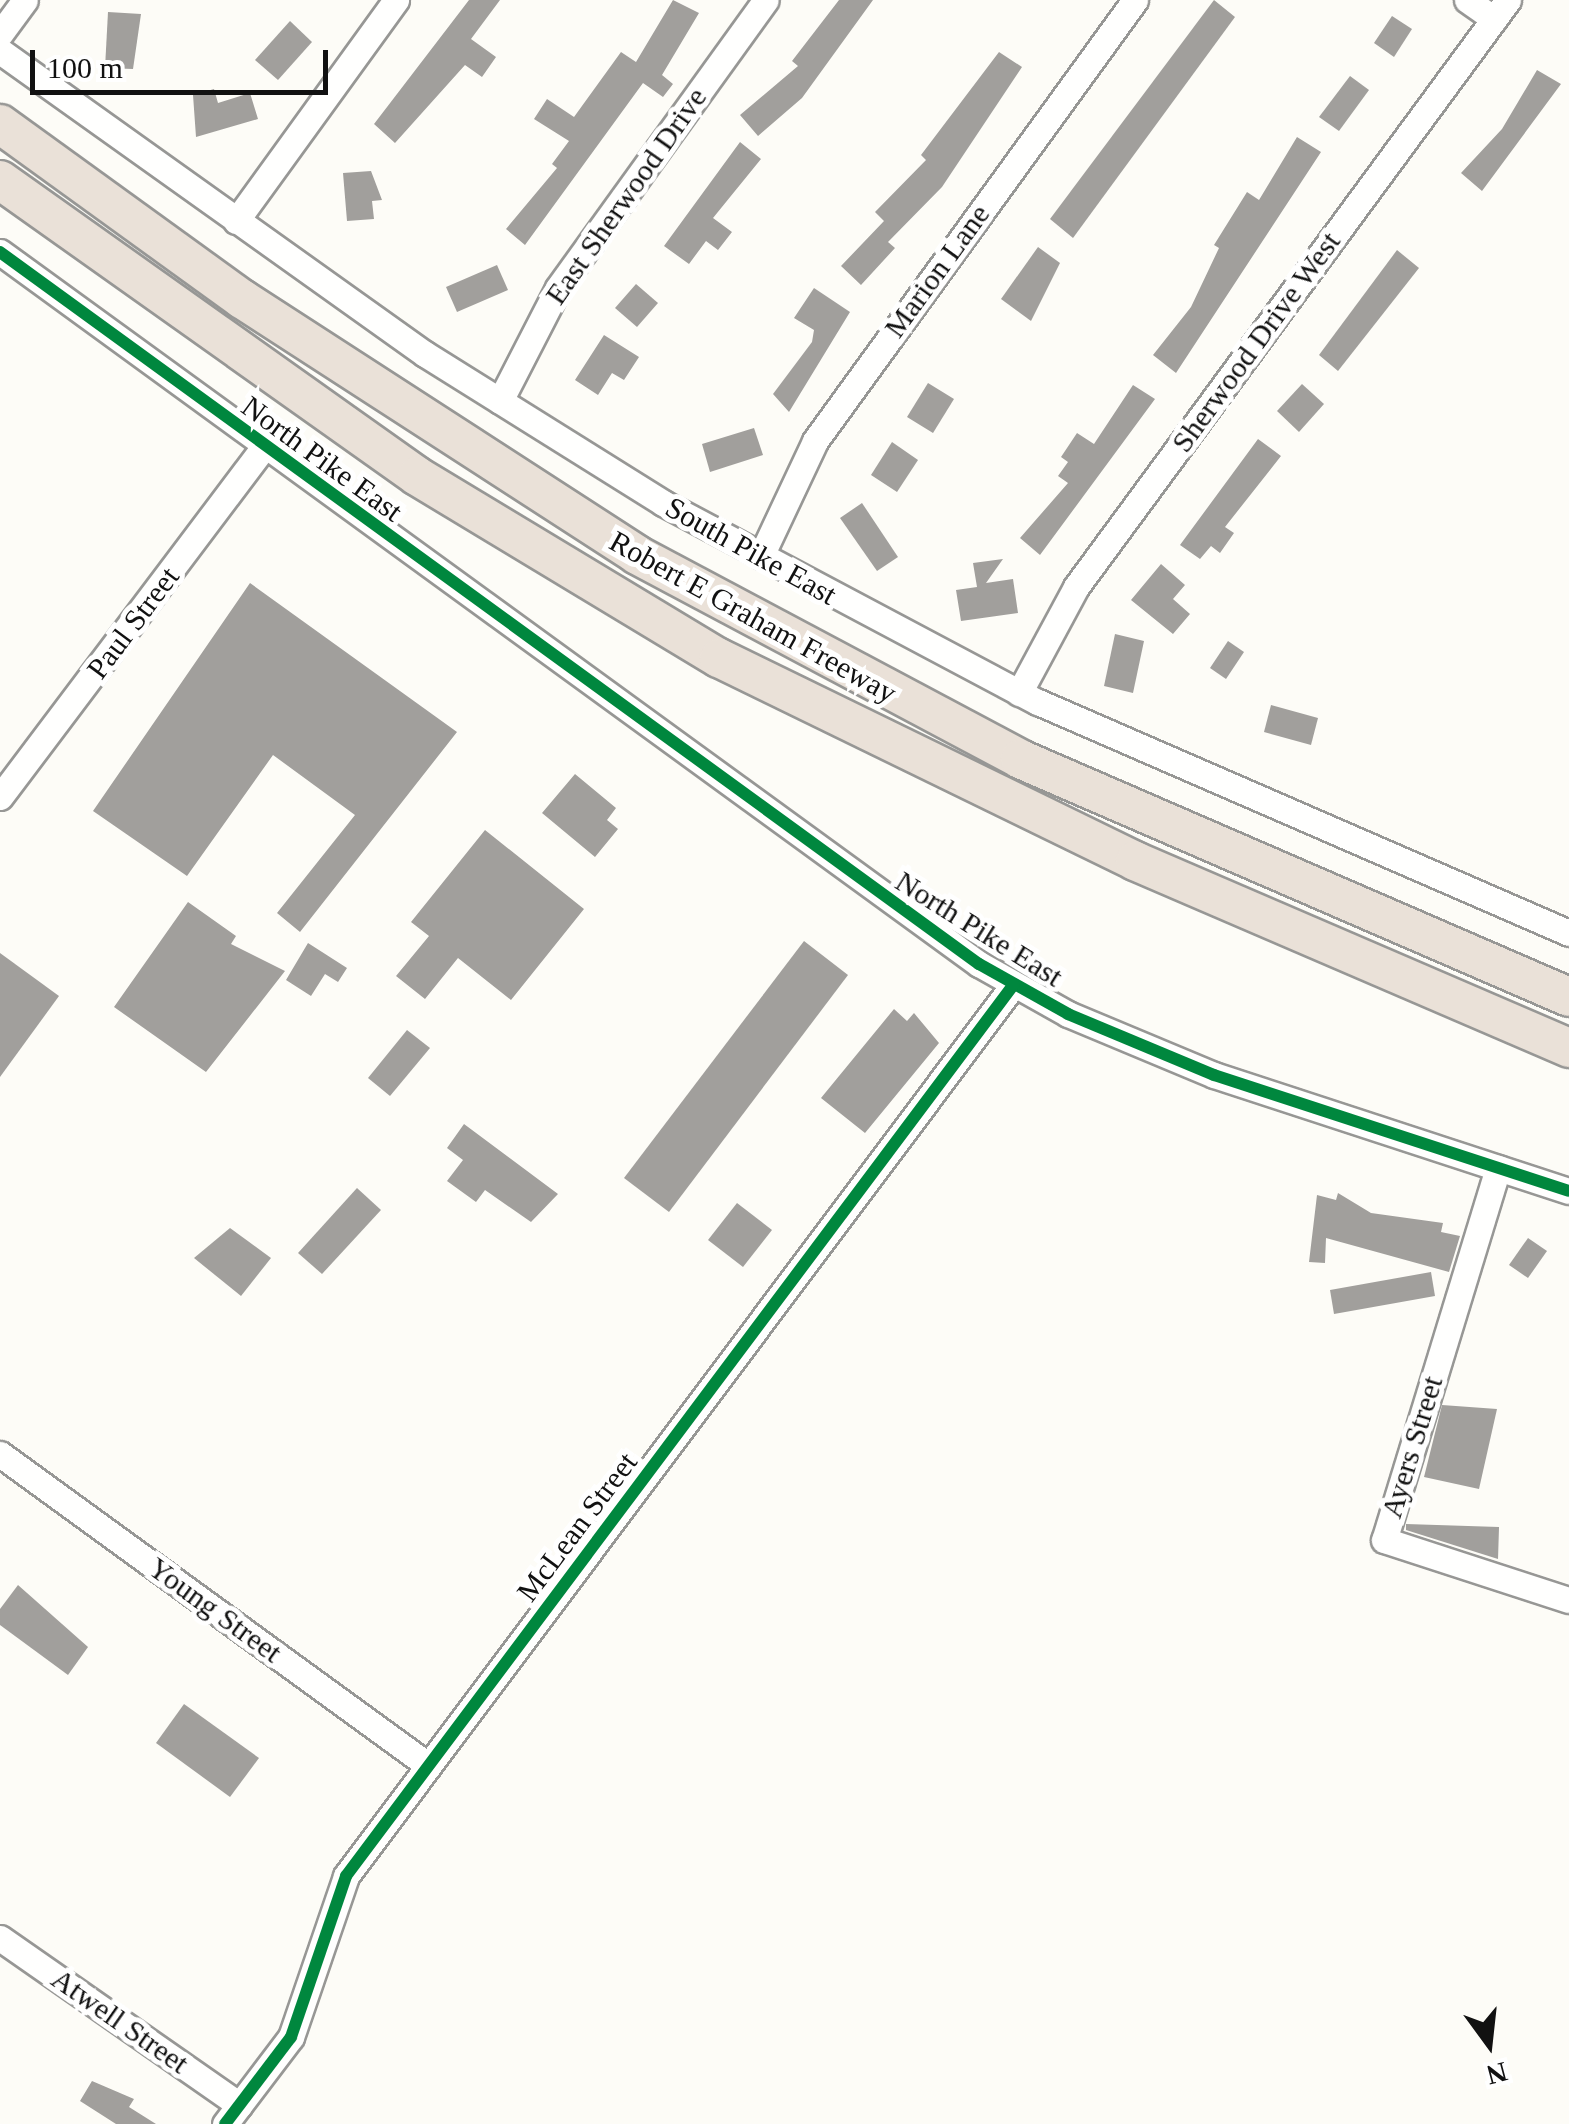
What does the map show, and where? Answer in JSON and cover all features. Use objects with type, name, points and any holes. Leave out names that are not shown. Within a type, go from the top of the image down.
[{"type":"highway","name":"Robert E Graham Freeway","points":[[0,124],[242,299],[653,564],[1020,759],[1569,997]]},
{"type":"highway","name":"Robert E Graham Freeway","points":[[0,180],[417,476],[718,658],[1135,861],[1569,1048]]},
{"type":"street","points":[[0,34],[24,0]]},
{"type":"street","points":[[236,221],[396,0]]},
{"type":"street","name":"East Sherwood Drive","points":[[500,401],[558,288],[766,0]]},
{"type":"street","name":"Marion Lane","points":[[761,556],[815,440],[1135,0]]},
{"type":"street","points":[[1467,0],[1501,10]]},
{"type":"street","name":"Sherwood Drive West","points":[[1019,692],[1076,587],[1501,10]]},
{"type":"street","name":"South Pike East","points":[[0,51],[236,221],[500,401],[761,556],[1019,692],[1569,933]]},
{"type":"street","name":"North Pike East","points":[[0,252],[829,861],[1014,984],[1214,1075],[1569,1191]]},
{"type":"street","name":"Paul Street","points":[[0,798],[264,447]]},
{"type":"street","name":"McLean Street","points":[[232,2115],[291,2037],[346,1876],[1014,984]]},
{"type":"street","name":"Ayers Street","points":[[1498,1168],[1384,1540],[1569,1600]]},
{"type":"street","name":"Young Street","points":[[0,1454],[429,1766]]},
{"type":"street","name":"Atwell Street","points":[[0,1938],[232,2115]]},
{"type":"building","points":[[469,0],[500,0],[471,39],[496,57],[482,77],[465,65],[395,143],[374,124]]},
{"type":"building","points":[[673,0],[699,13],[662,75],[673,84],[663,97],[643,83],[525,245],[506,229],[557,168],[552,164],[569,141],[534,119],[547,99],[574,117],[621,52],[636,62]]},
{"type":"building","points":[[839,0],[873,0],[802,98],[758,136],[740,115],[798,66],[792,61]]},
{"type":"building","points":[[1214,0],[1235,17],[1073,238],[1050,219]]},
{"type":"building","points":[[108,12],[141,14],[133,69],[105,68]]},
{"type":"building","points":[[1392,16],[1412,29],[1394,57],[1374,43]]},
{"type":"building","points":[[290,21],[312,42],[278,80],[255,60]]},
{"type":"building","points":[[999,52],[1022,67],[942,187],[888,242],[895,248],[861,285],[841,266],[884,221],[875,212],[926,160],[921,155]]},
{"type":"building","points":[[1537,70],[1561,84],[1482,191],[1461,173],[1502,129]]},
{"type":"building","points":[[1350,76],[1369,90],[1339,131],[1319,117]]},
{"type":"building","points":[[214,89],[218,103],[250,93],[258,119],[196,137],[193,95]]},
{"type":"building","points":[[1297,137],[1321,152],[1176,373],[1153,355],[1191,307],[1219,248],[1214,245],[1247,192],[1259,200]]},
{"type":"building","points":[[740,142],[761,159],[713,218],[732,232],[718,250],[706,241],[689,264],[664,246]]},
{"type":"building","points":[[371,171],[382,200],[372,201],[374,219],[347,221],[343,173]]},
{"type":"building","points":[[1038,247],[1060,263],[1031,321],[1001,299]]},
{"type":"building","points":[[1397,250],[1419,268],[1338,371],[1319,355]]},
{"type":"building","points":[[497,265],[508,290],[457,312],[446,287]]},
{"type":"building","points":[[636,284],[658,303],[637,327],[615,308]]},
{"type":"building","points":[[814,288],[850,312],[789,412],[773,394],[812,342],[814,330],[794,318]]},
{"type":"building","points":[[604,335],[639,357],[624,380],[612,373],[598,395],[575,380]]},
{"type":"building","points":[[928,383],[954,399],[933,433],[907,417]]},
{"type":"building","points":[[1302,384],[1324,404],[1299,432],[1277,411]]},
{"type":"building","points":[[1133,385],[1155,399],[1040,555],[1020,538],[1068,483],[1058,476],[1068,462],[1061,457],[1077,433],[1094,444]]},
{"type":"building","points":[[754,428],[763,455],[710,472],[702,444]]},
{"type":"building","points":[[1258,439],[1281,456],[1225,527],[1234,533],[1220,553],[1211,546],[1200,559],[1180,545]]},
{"type":"building","points":[[892,442],[918,460],[897,492],[871,475]]},
{"type":"building","points":[[862,503],[898,557],[877,571],[840,518]]},
{"type":"building","points":[[1003,559],[986,583],[1013,579],[1018,613],[961,621],[956,590],[977,587],[973,563]]},
{"type":"building","points":[[1161,564],[1185,585],[1173,599],[1190,614],[1173,634],[1131,600]]},
{"type":"building","points":[[250,583],[457,732],[300,932],[277,913],[355,815],[273,755],[187,876],[93,811]]},
{"type":"building","points":[[1115,634],[1144,641],[1133,693],[1104,686]]},
{"type":"building","points":[[1228,641],[1244,652],[1226,679],[1210,668]]},
{"type":"building","points":[[1271,705],[1318,718],[1311,745],[1264,732]]},
{"type":"building","points":[[575,774],[616,808],[607,820],[618,829],[595,857],[542,813]]},
{"type":"building","points":[[485,830],[584,909],[511,1000],[458,958],[425,999],[396,976],[429,936],[411,922]]},
{"type":"building","points":[[188,902],[236,936],[231,944],[285,971],[206,1072],[114,1007]]},
{"type":"building","points":[[804,941],[848,975],[669,1212],[624,1178]]},
{"type":"building","points":[[308,943],[347,968],[338,982],[325,974],[311,996],[286,980]]},
{"type":"building","points":[[0,953],[59,996],[0,1077]]},
{"type":"building","points":[[894,1009],[907,1021],[914,1013],[939,1043],[865,1133],[821,1098]]},
{"type":"building","points":[[407,1030],[430,1048],[390,1096],[368,1078]]},
{"type":"building","points":[[464,1124],[558,1194],[531,1222],[485,1190],[476,1202],[447,1181],[463,1160],[447,1148]]},
{"type":"building","points":[[357,1188],[381,1210],[322,1274],[298,1253]]},
{"type":"building","points":[[1338,1193],[1371,1213],[1443,1223],[1441,1232],[1460,1236],[1449,1272],[1326,1238],[1325,1263],[1309,1262],[1317,1195],[1336,1200]]},
{"type":"building","points":[[737,1203],[772,1230],[743,1267],[708,1240]]},
{"type":"building","points":[[230,1228],[271,1258],[241,1296],[194,1258]]},
{"type":"building","points":[[1528,1238],[1547,1251],[1528,1278],[1509,1265]]},
{"type":"building","points":[[1431,1272],[1435,1296],[1334,1314],[1330,1290]]},
{"type":"building","points":[[1442,1405],[1497,1409],[1479,1489],[1424,1477]]},
{"type":"building","points":[[1406,1524],[1499,1527],[1498,1559],[1406,1530]]},
{"type":"building","points":[[18,1585],[88,1647],[68,1675],[0,1625],[0,1609]]},
{"type":"building","points":[[184,1704],[259,1758],[230,1797],[156,1743]]},
{"type":"building","points":[[92,2081],[134,2099],[129,2107],[156,2124],[116,2124],[80,2101]]},
{"type":"cycle path","points":[[0,252],[979,964],[1068,1014],[1214,1075],[1569,1191]]},
{"type":"cycle path","points":[[225,2124],[291,2037],[346,1876],[1014,984]]}]
